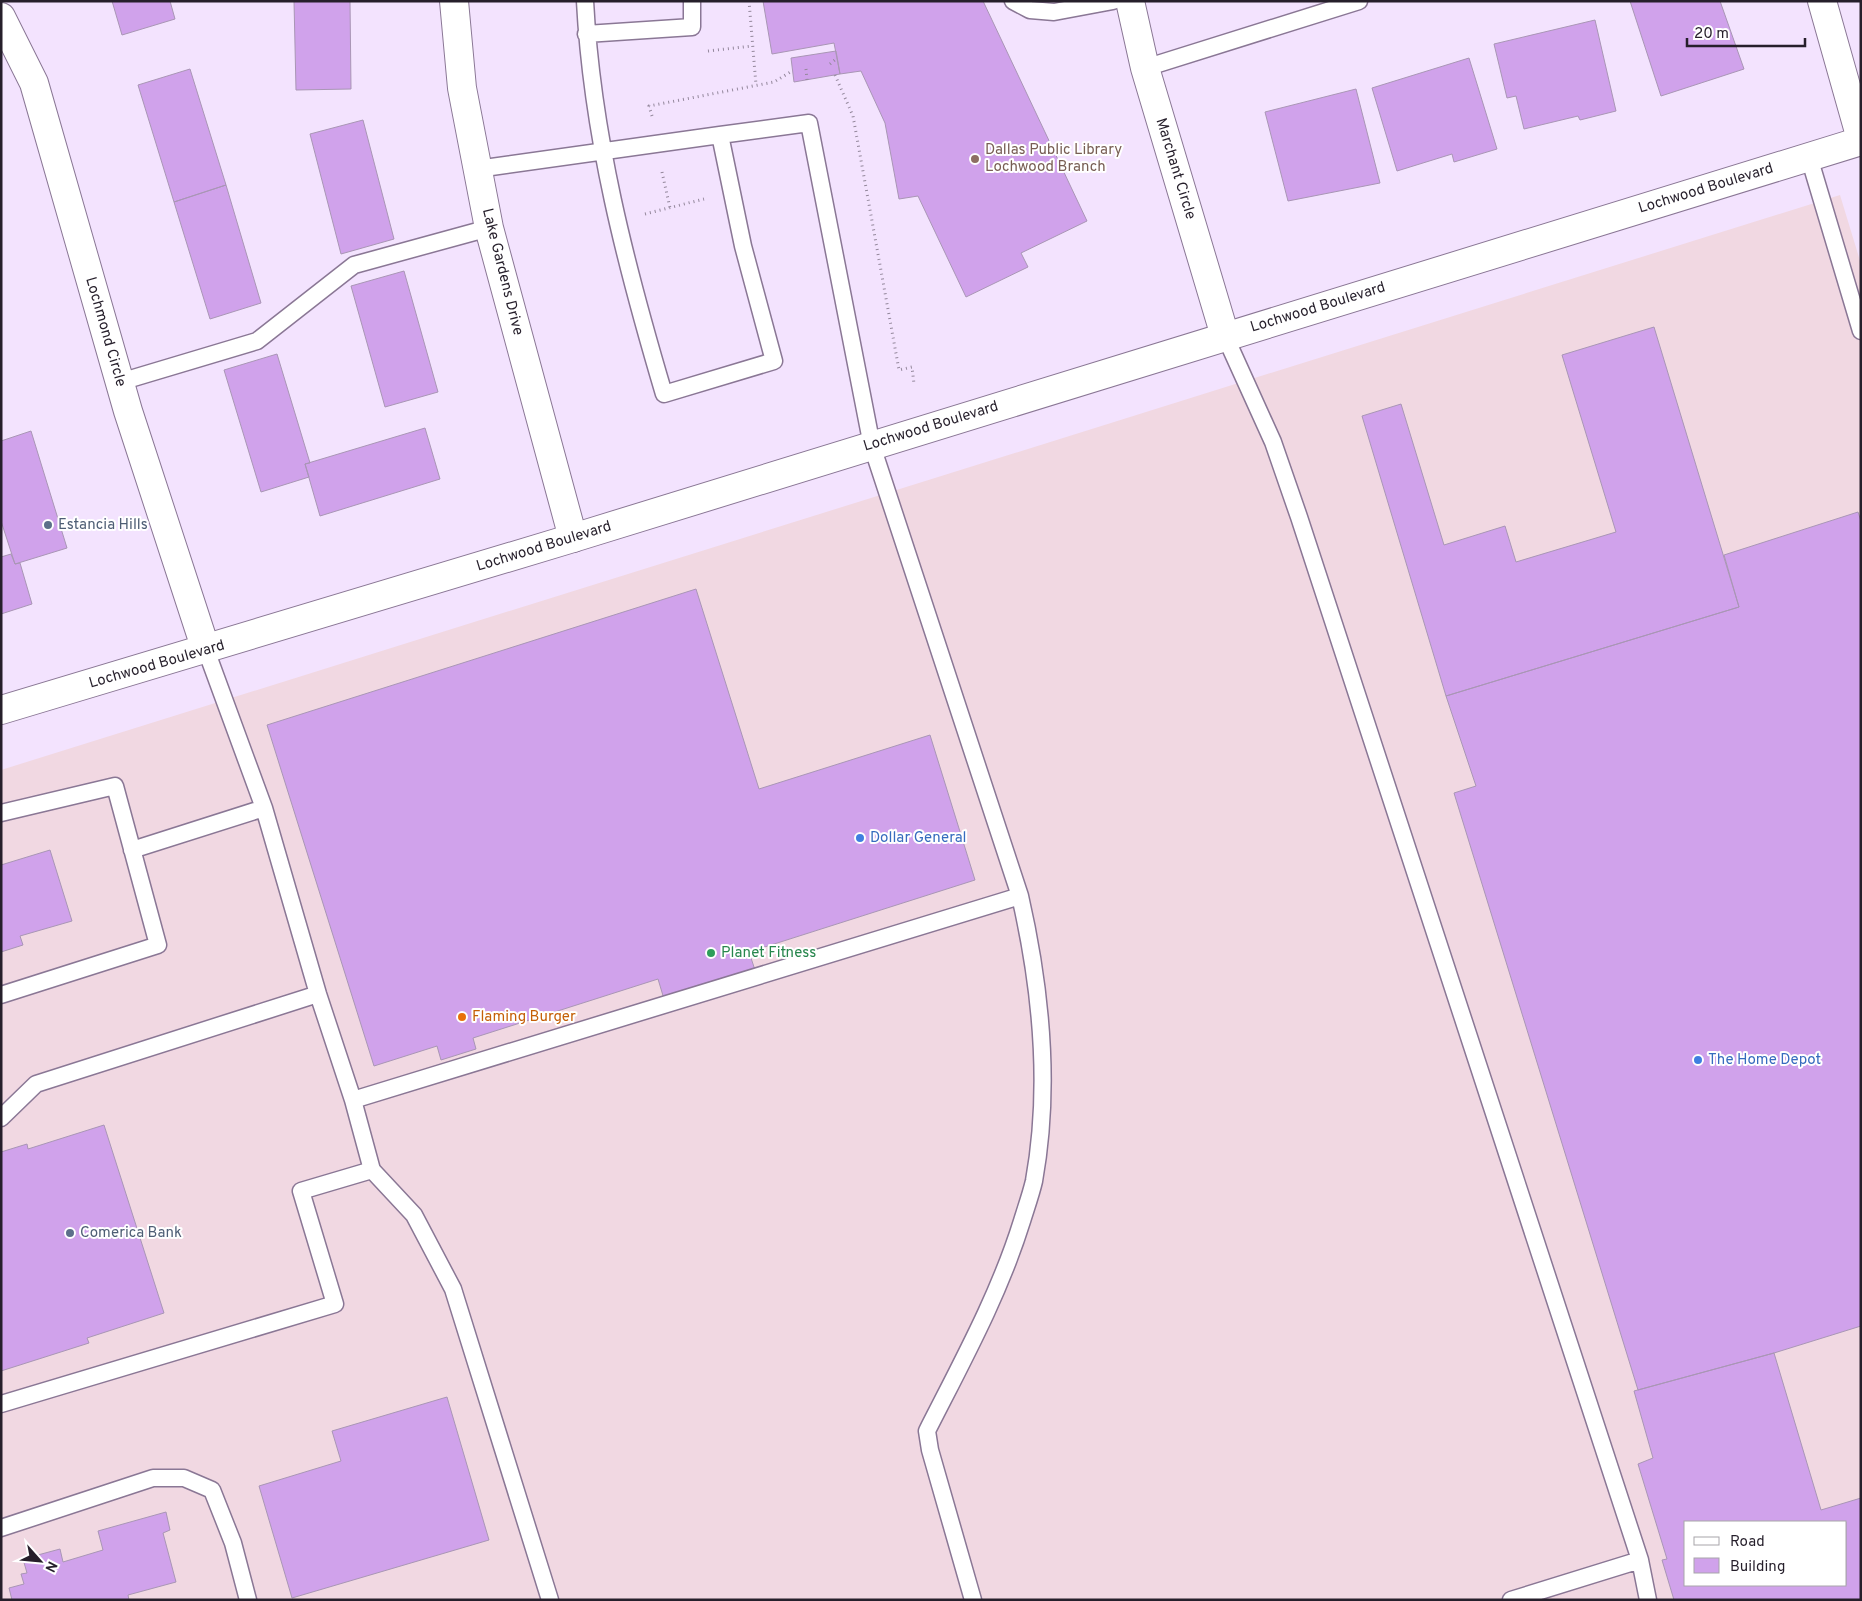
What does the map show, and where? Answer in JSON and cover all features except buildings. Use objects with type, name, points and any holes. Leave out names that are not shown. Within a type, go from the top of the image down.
[{"type":"street","name":"Lake Gardens Drive","points":[[454,1],[462,88],[488,228],[573,538]]},
{"type":"street","name":"Marchant Circle","points":[[1130,1],[1144,68],[1225,336]]},
{"type":"street","points":[[1822,1],[1861,140]]},
{"type":"street","name":"Lochmond Circle","points":[[1,17],[34,83],[120,382],[206,650]]},
{"type":"street","name":"Lochwood Boulevard","points":[[1,710],[206,650],[573,538],[1861,140]]},
{"type":"lane","points":[[585,1],[586,34],[602,152],[629,276],[664,394],[774,361],[743,246],[720,135]]},
{"type":"lane","points":[[586,34],[692,27],[692,1]]},
{"type":"lane","points":[[1013,1],[1030,10],[1054,12],[1113,1]]},
{"type":"lane","points":[[1144,68],[1359,1]]},
{"type":"lane","points":[[477,169],[808,124],[872,446],[1020,896],[1032,948],[1042,1064],[1042,1124],[1034,1182],[1017,1237],[988,1311],[927,1431],[930,1450],[973,1600]]},
{"type":"lane","points":[[1810,157],[1861,331]]},
{"type":"lane","points":[[120,382],[258,341],[354,265],[488,228]]},
{"type":"lane","points":[[1225,336],[1273,442],[1299,517],[1640,1560],[1648,1600]]},
{"type":"lane","points":[[206,650],[264,808],[318,994],[353,1100],[372,1170],[414,1215],[453,1289],[550,1600]]},
{"type":"lane","points":[[1,813],[115,786],[158,944],[1,996]]},
{"type":"lane","points":[[132,850],[264,808]]},
{"type":"lane","points":[[353,1100],[1020,896]]},
{"type":"lane","points":[[1,1118],[36,1084],[318,994]]},
{"type":"lane","points":[[1,1404],[335,1304],[301,1191],[372,1170]]},
{"type":"lane","points":[[1,1528],[153,1478],[184,1478],[212,1490],[233,1543],[248,1600]]},
{"type":"lane","points":[[1511,1600],[1640,1560]]},
{"type":"path","points":[[749,1],[756,86]]},
{"type":"path","points":[[707,52],[752,46]]},
{"type":"path","points":[[830,64],[837,58]]},
{"type":"path","points":[[806,69],[807,80]]},
{"type":"path","points":[[835,75],[853,116],[899,370],[912,367],[914,384]]},
{"type":"path","points":[[617,220],[732,193]]},
{"type":"shaded area","points":[[1840,195],[1861,264],[1861,1600],[1,1600],[1,770]]},
{"type":"place","name":"Dallas Public Library Lochwood Branch","points":[[975,159]]},
{"type":"place","name":"Estancia Hills","points":[[48,525]]},
{"type":"place","name":"Dollar General","points":[[860,838]]},
{"type":"place","name":"Planet Fitness","points":[[711,953]]},
{"type":"place","name":"Flaming Burger","points":[[462,1017]]},
{"type":"place","name":"The Home Depot","points":[[1698,1060]]},
{"type":"place","name":"Comerica Bank","points":[[70,1233]]}]
